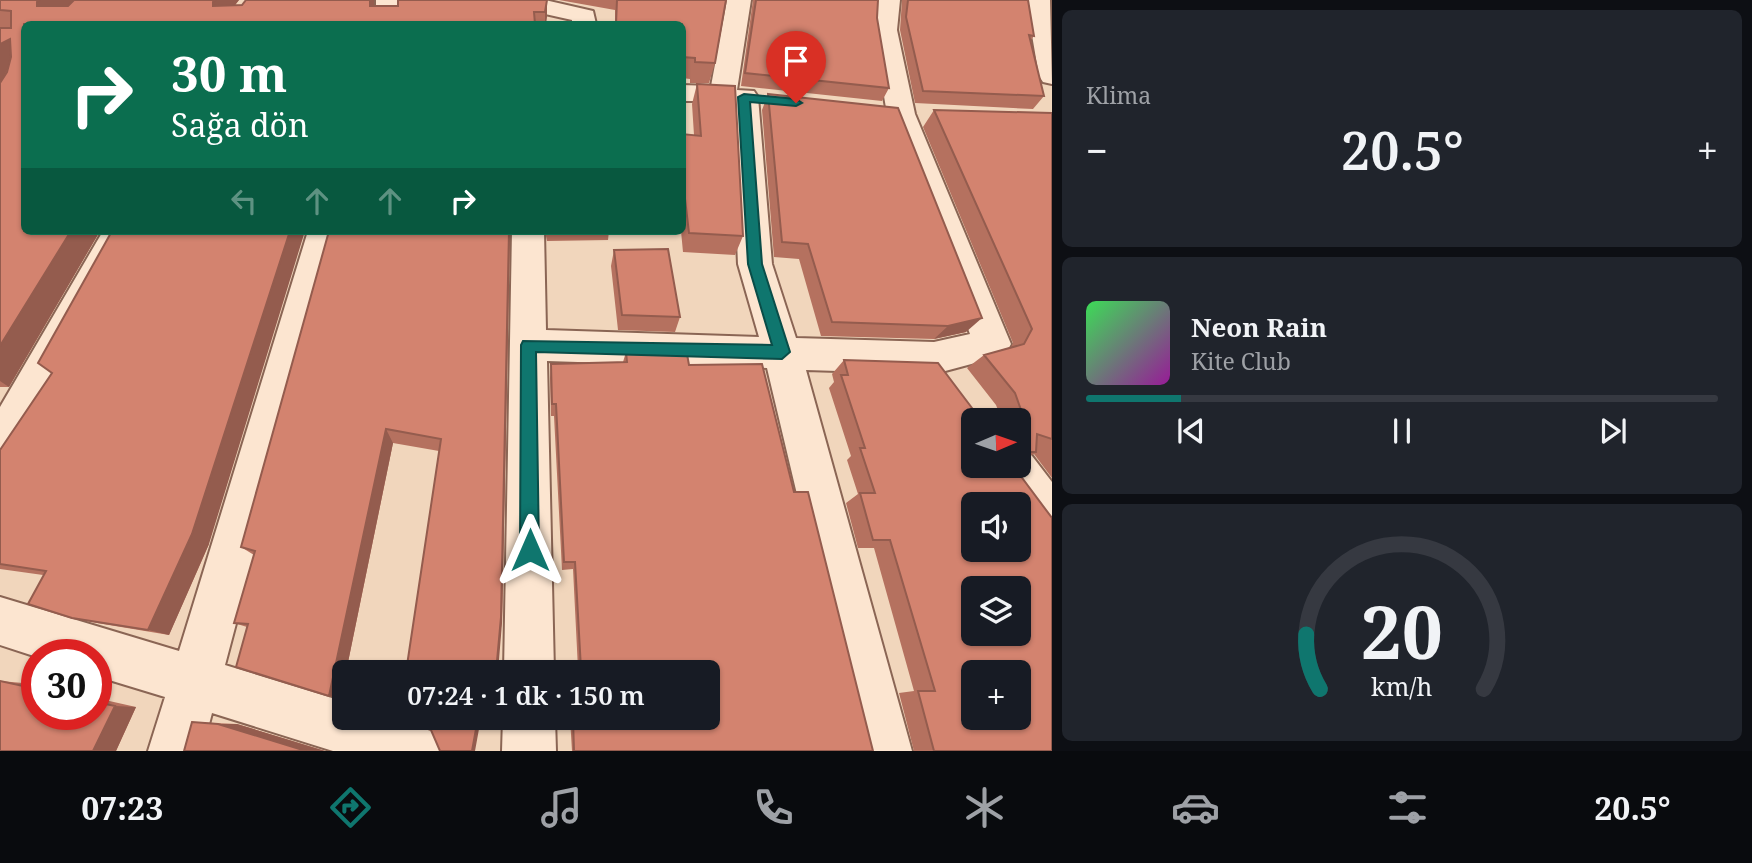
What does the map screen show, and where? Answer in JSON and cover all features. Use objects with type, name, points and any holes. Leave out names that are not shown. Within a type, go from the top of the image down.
[{"type":"street","points":[[388,0],[388,21]]},
{"type":"street","points":[[513,0],[584,16],[584,21]]},
{"type":"street","points":[[739,0],[755,264],[782,352],[885,751]]},
{"type":"street","points":[[528,345],[934,358],[992,344],[902,113],[885,30],[888,0]]},
{"type":"street","points":[[1038,0],[1052,76]]},
{"type":"street","points":[[686,93],[746,98]]},
{"type":"street","points":[[0,446],[117,235]]},
{"type":"street","points":[[175,751],[323,235]]},
{"type":"street","points":[[528,235],[529,660]]},
{"type":"street","points":[[934,358],[957,389]]},
{"type":"street","points":[[1023,478],[1052,517]]},
{"type":"street","points":[[0,621],[417,751]]},
{"type":"street","points":[[529,730],[529,751]]},
{"type":"building","points":[[0,0],[39,0],[37,6],[68,6],[74,0],[215,0],[213,6],[242,5],[246,0],[370,0],[370,6],[398,6],[398,0],[547,0],[545,12],[534,12],[535,21],[21,21],[21,235],[69,235],[0,346],[0,83],[7,72],[11,57],[10,39],[0,44],[0,28],[11,28],[11,11],[0,10]]},
{"type":"building","points":[[617,0],[726,0],[715,63],[695,62],[695,58],[686,57],[686,21],[616,21]]},
{"type":"building","points":[[756,0],[878,0],[877,18],[889,88],[745,73]]},
{"type":"building","points":[[908,0],[1028,0],[1034,36],[1029,35],[1044,96],[923,91],[906,17]]},
{"type":"building","points":[[697,84],[735,86],[743,236],[689,233],[686,207],[686,134],[701,136]]},
{"type":"building","points":[[768,94],[898,108],[982,318],[948,326],[832,322],[808,244],[782,242]]},
{"type":"building","points":[[934,110],[1052,113],[1052,439],[1037,434],[1036,452],[1031,452],[1031,408],[1020,408],[1015,393],[984,355],[1024,344],[1032,329]]},
{"type":"building","points":[[110,235],[289,235],[192,534],[148,630],[72,618],[28,604],[46,571],[0,564],[0,450],[52,373],[38,363]]},
{"type":"building","points":[[328,235],[509,235],[501,617],[497,660],[408,660],[441,439],[386,429],[337,660],[332,660],[329,696],[236,667],[248,624],[234,623],[255,551],[241,547]]},
{"type":"building","points":[[668,249],[680,317],[622,315],[614,250]]},
{"type":"building","points":[[626,352],[687,354],[689,365],[762,364],[794,492],[808,492],[873,751],[574,751],[573,730],[720,730],[720,660],[580,660],[575,562],[564,562],[556,404],[552,404],[551,364],[627,362]]},
{"type":"building","points":[[844,360],[938,363],[972,408],[961,408],[961,478],[1022,478],[1052,518],[1052,751],[934,751],[918,691],[935,691],[890,540],[873,540],[860,493],[875,493],[860,448],[865,448],[841,375],[848,375]]},
{"type":"building","points":[[0,681],[21,686],[21,730],[103,730],[93,751],[0,751]]},
{"type":"building","points":[[192,722],[218,724],[306,751],[184,751]]},
{"type":"building","points":[[431,730],[476,730],[472,751],[440,751]]},
{"type":"route","points":[[530,550],[528,345],[782,352],[755,264],[744,97],[796,103]]}]
